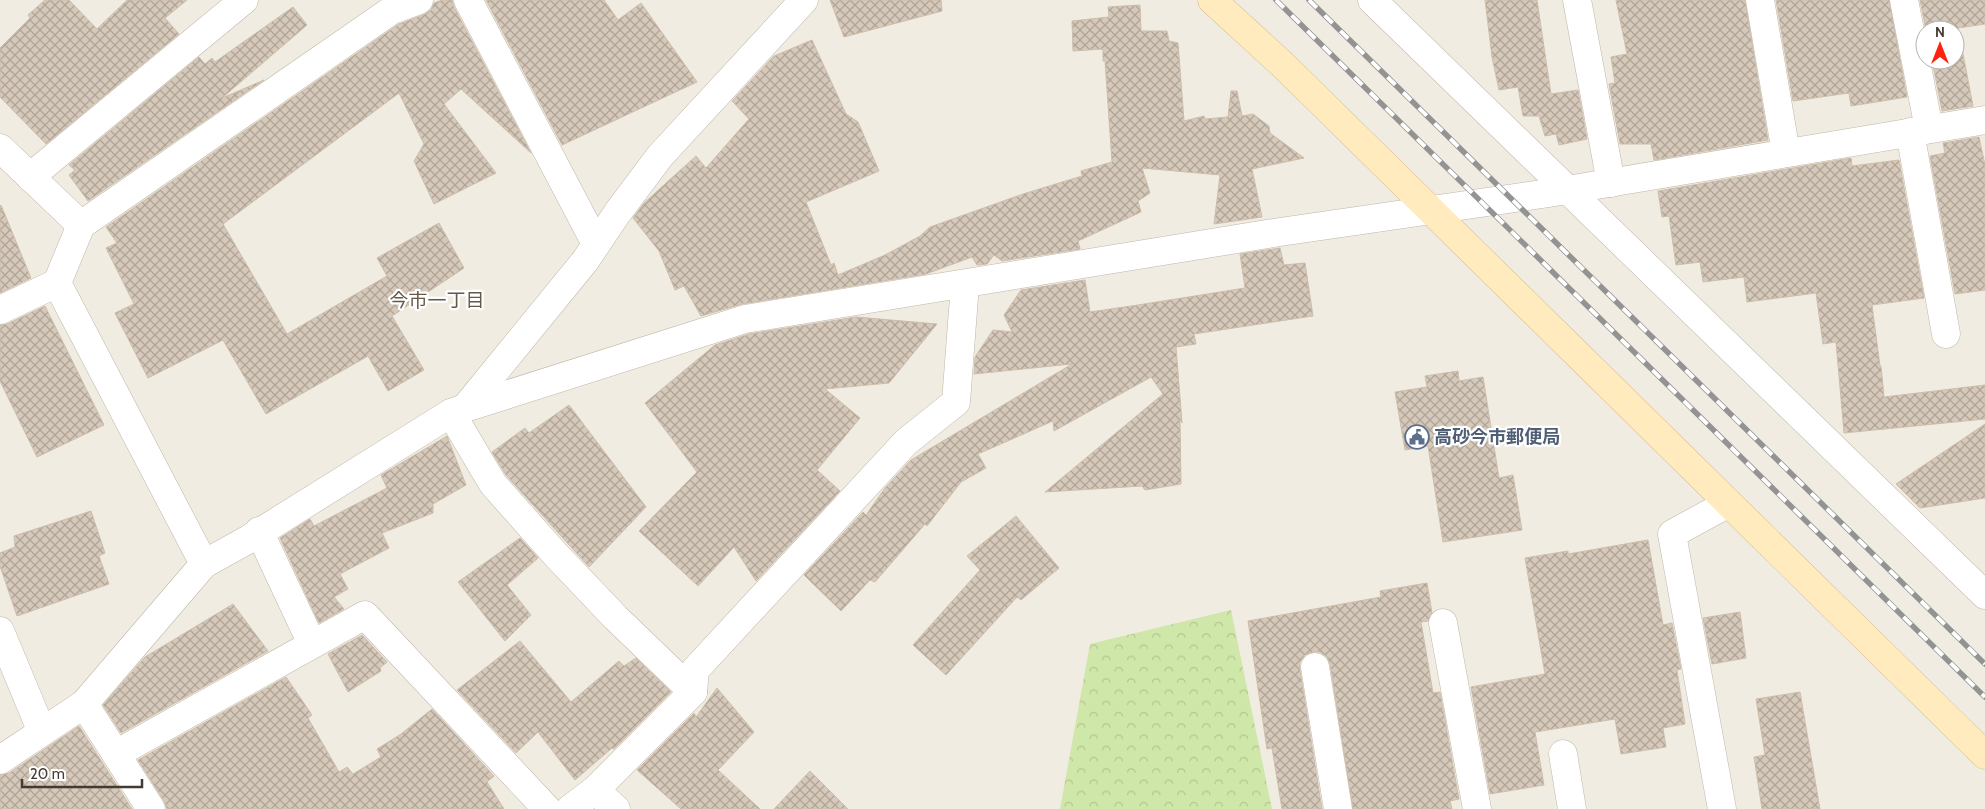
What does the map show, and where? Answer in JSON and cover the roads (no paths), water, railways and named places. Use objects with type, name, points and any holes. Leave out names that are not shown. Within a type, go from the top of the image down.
[{"type":"street","points":[[30,177],[244,0]]},
{"type":"street","points":[[0,310],[57,283],[81,225],[388,5],[419,0]]},
{"type":"street","points":[[468,0],[596,244]]},
{"type":"street","points":[[458,410],[585,261],[618,212],[660,156],[804,0]]},
{"type":"street","points":[[1212,0],[1282,66],[1985,755]]},
{"type":"street","points":[[1372,0],[1985,595]]},
{"type":"street","points":[[1577,0],[1611,182]]},
{"type":"street","points":[[1760,0],[1786,153]]},
{"type":"street","points":[[1904,0],[1946,334]]},
{"type":"street","points":[[0,760],[84,704],[204,564],[249,539],[259,531],[458,410],[745,319],[1280,232],[1567,190],[1985,120]]},
{"type":"street","points":[[0,148],[81,225]]},
{"type":"street","points":[[57,283],[204,564]]},
{"type":"street","points":[[570,809],[595,790],[692,692],[695,670],[906,442],[956,402],[965,284]]},
{"type":"street","points":[[458,410],[493,484],[562,562],[692,692]]},
{"type":"street","points":[[1722,809],[1672,534],[1727,504]]},
{"type":"street","points":[[259,531],[312,644]]},
{"type":"street","points":[[116,754],[365,615],[547,809]]},
{"type":"street","points":[[1443,623],[1476,809]]},
{"type":"street","points":[[0,630],[42,732]]},
{"type":"street","points":[[1315,667],[1338,809]]},
{"type":"street","points":[[84,704],[152,809]]},
{"type":"street","points":[[1564,754],[1572,809]]},
{"type":"street","points":[[595,790],[616,809]]},
{"type":"railway","points":[[1276,0],[1985,697]]},
{"type":"railway","points":[[1309,0],[1985,664]]},
{"type":"place","name":"高砂今市郵便局","points":[[1417,437]]},
{"type":"district","name":"今市一丁目","points":[[437,300]]}]
